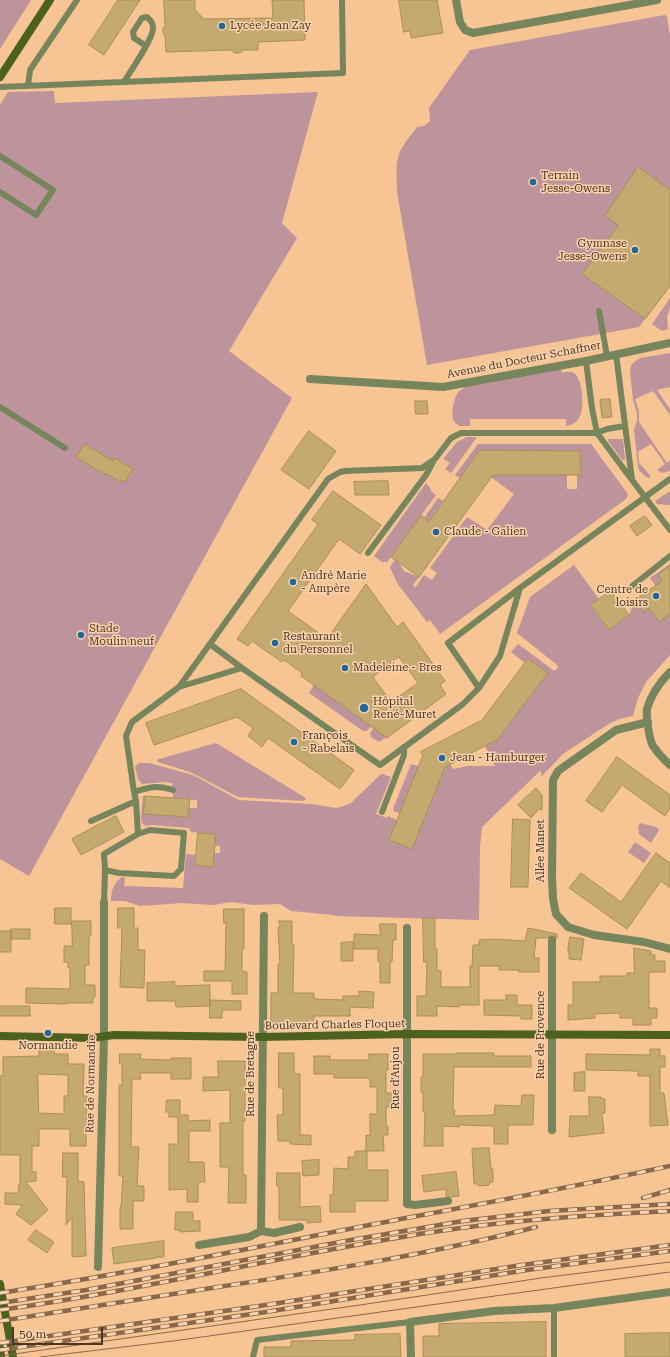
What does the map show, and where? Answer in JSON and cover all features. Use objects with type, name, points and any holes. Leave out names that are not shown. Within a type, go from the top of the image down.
[{"type":"street","points":[[0,77],[50,0]]},
{"type":"street","points":[[456,0],[460,22],[465,30],[473,32],[657,0]]},
{"type":"street","name":"Avenue du Docteur Schaffner","points":[[310,379],[443,387],[670,343]]},
{"type":"street","points":[[670,672],[653,694],[647,710],[652,745],[662,758],[670,764]]},
{"type":"street","name":"Allée Manet","points":[[648,722],[616,730],[558,770],[553,780],[553,899],[556,914],[568,927],[594,935],[644,942],[670,949]]},
{"type":"street","name":"Rue de Normandie","points":[[98,1267],[104,1036],[104,902]]},
{"type":"street","name":"Rue de Bretagne","points":[[261,1231],[264,916]]},
{"type":"street","name":"Rue d'Anjou","points":[[407,928],[408,1034],[406,1204],[415,1205],[448,1201]]},
{"type":"street","name":"Rue de Provence","points":[[552,940],[552,1130]]},
{"type":"street","name":"Boulevard Charles Floquet","points":[[0,1036],[92,1038],[104,1036],[262,1037],[408,1034],[670,1036]]},
{"type":"street","points":[[198,1245],[249,1238],[261,1231],[274,1233],[300,1227]]},
{"type":"street","points":[[1,1286],[13,1357]]},
{"type":"street","points":[[411,1357],[410,1322],[494,1311],[554,1308],[670,1292]]},
{"type":"street","points":[[0,1348],[1,1357]]},
{"type":"lane","points":[[28,86],[30,70],[77,0]]},
{"type":"lane","points":[[0,87],[343,73],[342,2]]},
{"type":"lane","points":[[124,82],[146,46]]},
{"type":"lane","points":[[0,156],[53,190],[36,215],[0,192]]},
{"type":"lane","points":[[599,311],[607,356]]},
{"type":"lane","points":[[616,354],[632,480]]},
{"type":"lane","points":[[586,360],[592,408],[597,433],[670,530]]},
{"type":"lane","points":[[0,407],[65,448]]},
{"type":"lane","points":[[368,553],[426,475],[435,459],[451,438],[461,433],[597,433],[607,429],[625,426]]},
{"type":"lane","points":[[138,834],[136,801],[126,736],[132,722],[179,687],[328,479],[340,472],[345,471],[422,468],[435,459]]},
{"type":"lane","points":[[479,688],[448,643],[520,588],[670,479]]},
{"type":"lane","points":[[631,587],[670,556]]},
{"type":"lane","points":[[210,644],[380,765],[463,704],[479,688],[500,656],[520,588]]},
{"type":"lane","points":[[179,687],[242,668]]},
{"type":"lane","points":[[382,812],[404,755],[404,747]]},
{"type":"lane","points":[[134,792],[148,787],[161,786],[173,790]]},
{"type":"lane","points":[[91,821],[136,801]]},
{"type":"lane","points":[[104,902],[104,854],[138,834],[150,830],[184,833],[181,869],[174,876],[119,873],[105,870]]},
{"type":"lane","points":[[554,1308],[554,1357]]},
{"type":"lane","points":[[253,1357],[257,1340],[410,1322]]},
{"type":"shaded area","points":[[0,0],[31,0],[0,49]]},
{"type":"shaded area","name":"Terrain Jesse-Owens","points":[[665,15],[667,17],[670,36],[670,286],[639,327],[427,365],[397,192],[397,163],[399,154],[405,143],[417,127],[424,126],[430,121],[429,108],[470,50]]},
{"type":"shaded area","name":"Stade Moulin neuf","points":[[54,91],[55,103],[318,92],[282,223],[297,238],[229,351],[292,398],[29,876],[0,859],[0,105],[8,92]]},
{"type":"shaded area","points":[[670,298],[670,308],[667,317],[668,329],[662,331],[652,324]]},
{"type":"shaded area","points":[[670,353],[670,387],[657,390],[670,409],[670,415],[653,391],[635,399],[639,411],[639,422],[667,463],[670,460],[670,471],[662,473],[657,470],[665,464],[651,444],[638,452],[639,463],[650,475],[650,478],[646,477],[638,467],[634,429],[637,421],[637,413],[633,400],[630,371],[633,363],[640,358]]},
{"type":"shaded area","points":[[561,369],[562,373],[574,373],[577,376],[581,388],[581,414],[578,420],[572,424],[566,426],[566,419],[470,419],[470,426],[460,426],[456,424],[454,420],[452,412],[455,398],[459,392],[467,386]]},
{"type":"shaded area","points":[[467,437],[477,437],[451,473],[445,469],[450,463],[443,459],[457,442]]},
{"type":"shaded area","points":[[608,439],[623,439],[625,460],[622,460]]},
{"type":"shaded area","points":[[478,444],[591,444],[628,494],[626,499],[440,634],[430,620],[427,622],[397,583],[390,567],[438,498],[443,501],[399,563],[404,571],[419,577],[413,585],[415,588],[424,575],[432,580],[437,573],[430,568],[467,517],[487,530],[514,494],[491,477],[493,475],[567,475],[567,489],[577,489],[577,475],[581,475],[580,451],[480,450],[460,478],[455,475]]},
{"type":"shaded area","points":[[426,483],[431,489],[430,490],[436,495],[387,562],[382,562],[374,556]]},
{"type":"shaded area","points":[[670,491],[670,505],[657,504],[655,501]]},
{"type":"shaded area","points":[[670,564],[670,567],[658,575],[664,583],[657,588],[650,578]]},
{"type":"shaded area","points":[[574,565],[599,599],[591,606],[609,630],[629,615],[635,600],[644,612],[649,608],[659,622],[670,614],[670,655],[646,682],[638,698],[633,716],[619,719],[607,725],[563,754],[541,777],[541,770],[482,827],[480,847],[479,920],[335,916],[291,911],[280,904],[253,905],[231,902],[213,905],[182,903],[140,906],[125,901],[111,901],[113,888],[116,882],[122,877],[125,878],[124,886],[183,888],[186,854],[196,855],[195,865],[213,867],[214,853],[220,853],[220,846],[215,846],[216,834],[191,832],[189,828],[152,825],[146,826],[142,823],[143,796],[145,796],[144,814],[188,817],[189,808],[197,808],[197,800],[173,798],[172,783],[165,782],[142,784],[138,779],[135,767],[139,763],[149,763],[193,775],[239,800],[311,804],[337,808],[351,803],[382,774],[391,777],[376,814],[387,818],[388,816],[397,820],[445,767],[450,764],[453,769],[468,766],[495,766],[485,746],[498,739],[547,673],[528,659],[525,663],[511,652],[518,644],[553,670],[556,670],[558,667],[517,633],[530,597]]},
{"type":"shaded area","points":[[314,685],[371,726],[367,731],[363,731],[309,693]]},
{"type":"shaded area","points":[[374,728],[387,737],[379,742],[371,737],[370,733]]},
{"type":"shaded area","points":[[216,743],[306,799],[303,801],[238,797],[190,772],[158,762],[157,760]]},
{"type":"shaded area","points":[[411,764],[419,766],[400,813],[395,812],[393,809]]},
{"type":"shaded area","points":[[640,823],[656,827],[659,830],[651,843],[639,834],[638,827]]},
{"type":"shaded area","points":[[635,842],[651,853],[644,863],[628,852]]},
{"type":"building","points":[[118,0],[140,0],[104,55],[89,45]]},
{"type":"building","points":[[164,0],[195,0],[195,10],[204,19],[273,18],[272,0],[304,0],[305,40],[258,42],[258,50],[243,50],[240,53],[235,53],[231,50],[166,52],[165,35],[163,34],[163,28],[165,26]]},
{"type":"building","points":[[399,0],[437,0],[443,33],[411,38],[410,31],[404,32]]},
{"type":"building","name":"Gymnase Jesse-Owens","points":[[638,167],[670,190],[670,286],[645,319],[582,274],[618,225],[605,216]]},
{"type":"building","points":[[610,399],[612,417],[602,418],[600,400]]},
{"type":"building","points":[[415,401],[427,401],[428,414],[416,414]]},
{"type":"building","points":[[309,431],[336,451],[309,489],[281,470]]},
{"type":"building","points":[[85,444],[113,461],[115,458],[133,469],[125,482],[121,480],[120,482],[106,473],[105,475],[76,457]]},
{"type":"building","name":"Claude - Galien","points":[[480,450],[580,451],[581,475],[493,475],[419,577],[391,557],[421,515],[429,521]]},
{"type":"building","points":[[388,481],[389,495],[355,495],[354,482]]},
{"type":"building","points":[[333,491],[381,525],[360,554],[339,539],[288,611],[327,639],[366,584],[397,627],[403,622],[445,681],[440,685],[446,694],[387,738],[301,676],[302,673],[284,660],[282,662],[252,641],[248,646],[237,639],[318,524],[312,520]],"holes":[[[399,657],[418,683],[391,702],[373,677]]]},
{"type":"building","points":[[645,516],[652,525],[637,536],[630,526]]},
{"type":"building","name":"Centre de loisirs","points":[[670,566],[670,614],[659,622],[649,608],[644,612],[635,600],[662,581],[658,575]]},
{"type":"building","points":[[611,591],[629,615],[609,630],[591,605]]},
{"type":"building","name":"Jean - Hamburger","points":[[528,659],[548,673],[498,739],[445,767],[412,849],[389,840],[423,755],[420,752],[482,720]]},
{"type":"building","name":"François - Rabelais","points":[[241,689],[354,770],[340,789],[268,738],[262,747],[248,736],[253,728],[237,717],[154,745],[146,723]]},
{"type":"building","points":[[617,757],[670,795],[670,808],[665,816],[622,785],[602,812],[586,801]]},
{"type":"building","points":[[536,788],[542,795],[542,810],[539,809],[531,818],[518,805]]},
{"type":"building","points":[[145,796],[190,799],[188,817],[144,814]]},
{"type":"building","points":[[116,816],[124,832],[81,855],[72,839]]},
{"type":"building","points":[[513,819],[530,820],[528,887],[511,887]]},
{"type":"building","points":[[198,833],[216,834],[213,867],[195,865]]},
{"type":"building","points":[[656,853],[670,863],[670,888],[661,881],[627,929],[569,888],[581,873],[621,902]]},
{"type":"building","points":[[55,908],[71,908],[71,924],[55,924]]},
{"type":"building","points":[[118,908],[134,908],[134,928],[138,928],[138,950],[145,950],[144,988],[120,987],[122,928],[118,928]]},
{"type":"building","points":[[224,909],[244,909],[244,949],[242,949],[242,971],[247,972],[247,994],[232,994],[232,981],[204,981],[204,971],[225,971],[226,923],[224,923]]},
{"type":"building","points":[[423,918],[435,918],[435,949],[437,949],[437,970],[441,971],[441,987],[470,987],[470,966],[472,966],[473,945],[479,945],[479,940],[495,939],[525,941],[528,928],[557,934],[557,938],[552,935],[547,938],[536,938],[534,958],[539,958],[539,972],[499,970],[499,966],[479,966],[479,1005],[459,1005],[459,1007],[437,1006],[437,1016],[417,1016],[417,996],[426,996],[427,962],[424,962]]},
{"type":"building","points":[[72,921],[91,921],[91,936],[89,936],[89,965],[85,965],[85,985],[95,985],[95,997],[93,997],[93,1003],[26,1003],[26,988],[70,989],[70,968],[68,968],[68,962],[64,962],[64,946],[72,946]]},
{"type":"building","points":[[279,921],[292,921],[292,945],[294,945],[293,993],[314,993],[314,999],[343,1000],[343,996],[359,996],[359,991],[374,992],[373,1008],[350,1007],[350,1016],[314,1016],[314,1025],[274,1025],[271,1021],[271,993],[278,993],[278,964],[280,964]]},
{"type":"building","points":[[380,924],[396,924],[396,940],[393,940],[392,962],[390,962],[390,983],[380,983],[380,962],[378,961],[378,949],[354,949],[354,934],[380,935]]},
{"type":"building","points":[[11,929],[30,929],[30,939],[11,939]]},
{"type":"building","points":[[0,931],[11,931],[11,952],[0,952]]},
{"type":"building","points":[[570,937],[584,939],[581,960],[569,959],[568,951]]},
{"type":"building","points":[[353,942],[353,961],[341,961],[341,943]]},
{"type":"building","points":[[634,948],[651,951],[651,955],[655,955],[655,961],[665,961],[665,972],[649,973],[649,1008],[657,1008],[657,1018],[651,1018],[651,1025],[633,1025],[633,1018],[620,1018],[620,1013],[595,1014],[595,1018],[568,1020],[568,1005],[573,1005],[573,982],[600,982],[600,976],[627,976],[627,973],[634,973]]},
{"type":"building","points":[[175,982],[174,986],[210,985],[210,1006],[176,1007],[175,1001],[147,1001],[147,983]]},
{"type":"building","points":[[506,995],[517,995],[517,1005],[532,1005],[532,1019],[521,1019],[521,1016],[484,1015],[484,1000],[506,1000]]},
{"type":"building","points":[[210,1000],[241,1001],[241,1010],[222,1010],[222,1018],[210,1018]]},
{"type":"building","points":[[0,1006],[30,1006],[30,1016],[0,1016]]},
{"type":"building","points":[[41,1046],[54,1047],[54,1054],[68,1054],[68,1064],[84,1064],[83,1096],[87,1096],[86,1146],[70,1146],[70,1129],[39,1129],[39,1146],[32,1146],[32,1172],[36,1172],[36,1181],[26,1182],[48,1210],[31,1225],[16,1214],[23,1205],[5,1204],[5,1193],[18,1193],[20,1184],[20,1155],[0,1155],[0,1076],[3,1076],[3,1057],[39,1056],[39,1050],[41,1050]],"holes":[[[38,1074],[68,1075],[68,1096],[64,1096],[64,1114],[39,1113]]]},
{"type":"building","points":[[650,1049],[660,1049],[660,1056],[665,1056],[665,1067],[660,1067],[660,1093],[664,1093],[668,1125],[650,1126],[650,1076],[638,1076],[638,1071],[586,1070],[586,1054],[650,1055]]},
{"type":"building","points":[[279,1053],[294,1053],[294,1074],[300,1074],[300,1135],[311,1135],[311,1145],[290,1144],[290,1141],[278,1141],[277,1115],[283,1115],[283,1088],[279,1088]]},
{"type":"building","points":[[494,1053],[494,1056],[531,1056],[531,1067],[454,1067],[453,1110],[455,1110],[454,1116],[494,1115],[495,1105],[521,1106],[522,1095],[534,1095],[533,1125],[508,1125],[508,1144],[494,1144],[494,1126],[443,1126],[443,1146],[424,1146],[425,1112],[423,1112],[423,1092],[421,1092],[421,1077],[423,1077],[423,1054]]},
{"type":"building","points":[[120,1054],[141,1054],[140,1059],[171,1060],[171,1058],[191,1058],[191,1079],[171,1079],[171,1073],[140,1073],[141,1079],[132,1079],[131,1147],[139,1147],[137,1186],[144,1186],[144,1201],[133,1201],[133,1229],[120,1229],[120,1207],[123,1176],[119,1176],[119,1085],[122,1085],[122,1064],[120,1064]]},
{"type":"building","points":[[369,1054],[388,1054],[386,1093],[392,1093],[391,1107],[386,1107],[386,1126],[388,1126],[388,1135],[383,1135],[384,1151],[366,1151],[366,1135],[370,1136],[370,1114],[377,1114],[377,1087],[370,1087],[370,1078],[334,1078],[334,1074],[314,1074],[314,1056],[330,1056],[330,1060],[369,1060]]},
{"type":"building","points":[[218,1061],[245,1061],[243,1175],[246,1175],[246,1203],[228,1203],[229,1167],[220,1167],[220,1123],[230,1123],[230,1090],[203,1091],[203,1077],[218,1077]]},
{"type":"building","points":[[585,1072],[585,1091],[574,1091],[574,1073]]},
{"type":"building","points":[[589,1097],[601,1097],[605,1099],[605,1113],[602,1113],[604,1133],[569,1137],[570,1116],[589,1116]]},
{"type":"building","points":[[167,1100],[180,1100],[180,1115],[188,1115],[188,1121],[210,1120],[210,1131],[189,1131],[189,1162],[204,1162],[205,1182],[198,1182],[198,1202],[187,1202],[187,1189],[169,1190],[169,1144],[178,1144],[178,1117],[169,1117],[169,1112],[166,1112]]},
{"type":"building","points":[[489,1148],[491,1169],[493,1169],[493,1182],[489,1183],[489,1185],[479,1186],[478,1184],[474,1184],[472,1149]]},
{"type":"building","points":[[367,1151],[367,1170],[388,1170],[388,1201],[355,1201],[355,1212],[330,1212],[330,1195],[333,1195],[334,1168],[348,1169],[348,1157],[355,1157],[355,1152]]},
{"type":"building","points":[[63,1153],[78,1153],[78,1181],[84,1182],[86,1256],[72,1257],[72,1217],[66,1225],[67,1177],[63,1177]]},
{"type":"building","points":[[319,1160],[319,1175],[303,1176],[302,1161]]},
{"type":"building","points":[[456,1172],[459,1196],[446,1196],[446,1189],[424,1192],[422,1176]]},
{"type":"building","points":[[277,1173],[300,1173],[300,1207],[320,1206],[321,1222],[307,1223],[307,1220],[279,1220],[279,1186],[277,1186]]},
{"type":"building","points":[[176,1212],[193,1212],[193,1221],[200,1221],[200,1231],[180,1232],[180,1230],[175,1230]]},
{"type":"building","points":[[36,1230],[54,1242],[47,1253],[28,1240]]},
{"type":"building","points":[[164,1241],[164,1257],[114,1264],[112,1248]]},
{"type":"building","points":[[546,1322],[546,1357],[423,1357],[423,1336],[439,1336],[439,1324]]},
{"type":"building","points":[[670,1333],[670,1357],[625,1357],[625,1334]]},
{"type":"building","points":[[400,1334],[401,1357],[264,1357],[264,1347],[291,1347],[291,1341],[355,1340],[355,1335]]},
{"type":"tram line","points":[[0,1356],[541,1278],[670,1262]]},
{"type":"tram line","points":[[40,1357],[173,1341],[670,1272]]},
{"type":"railway","points":[[0,1293],[177,1262],[670,1166]]},
{"type":"railway","points":[[643,1198],[670,1190]]},
{"type":"railway","points":[[0,1303],[86,1290],[351,1240],[463,1221],[549,1211],[670,1204]]},
{"type":"railway","points":[[0,1310],[54,1302],[433,1232],[551,1218],[670,1211]]},
{"type":"railway","points":[[0,1321],[298,1275],[378,1261],[457,1246],[536,1227]]},
{"type":"railway","points":[[0,1343],[266,1305],[522,1265],[670,1245]]},
{"type":"railway","points":[[0,1350],[266,1312],[527,1270],[670,1251]]},
{"type":"place","name":"Lycée Jean Zay","points":[[222,26]]},
{"type":"place","name":"Terrain Jesse-Owens","points":[[533,182]]},
{"type":"place","name":"Gymnase Jesse-Owens","points":[[635,250]]},
{"type":"place","name":"Claude - Galien","points":[[436,532]]},
{"type":"place","name":"André Marie - Ampère","points":[[293,582]]},
{"type":"place","name":"Centre de loisirs","points":[[656,596]]},
{"type":"place","name":"Stade Moulin neuf","points":[[81,635]]},
{"type":"place","name":"Restaurant du Personnel","points":[[275,643]]},
{"type":"place","name":"Madeleine - Bres","points":[[345,668]]},
{"type":"place","name":"Hôpital René-Muret","points":[[364,708]]},
{"type":"place","name":"François - Rabelais","points":[[294,742]]},
{"type":"place","name":"Jean - Hamburger","points":[[442,758]]},
{"type":"place","name":"Normandie","points":[[48,1033]]}]
